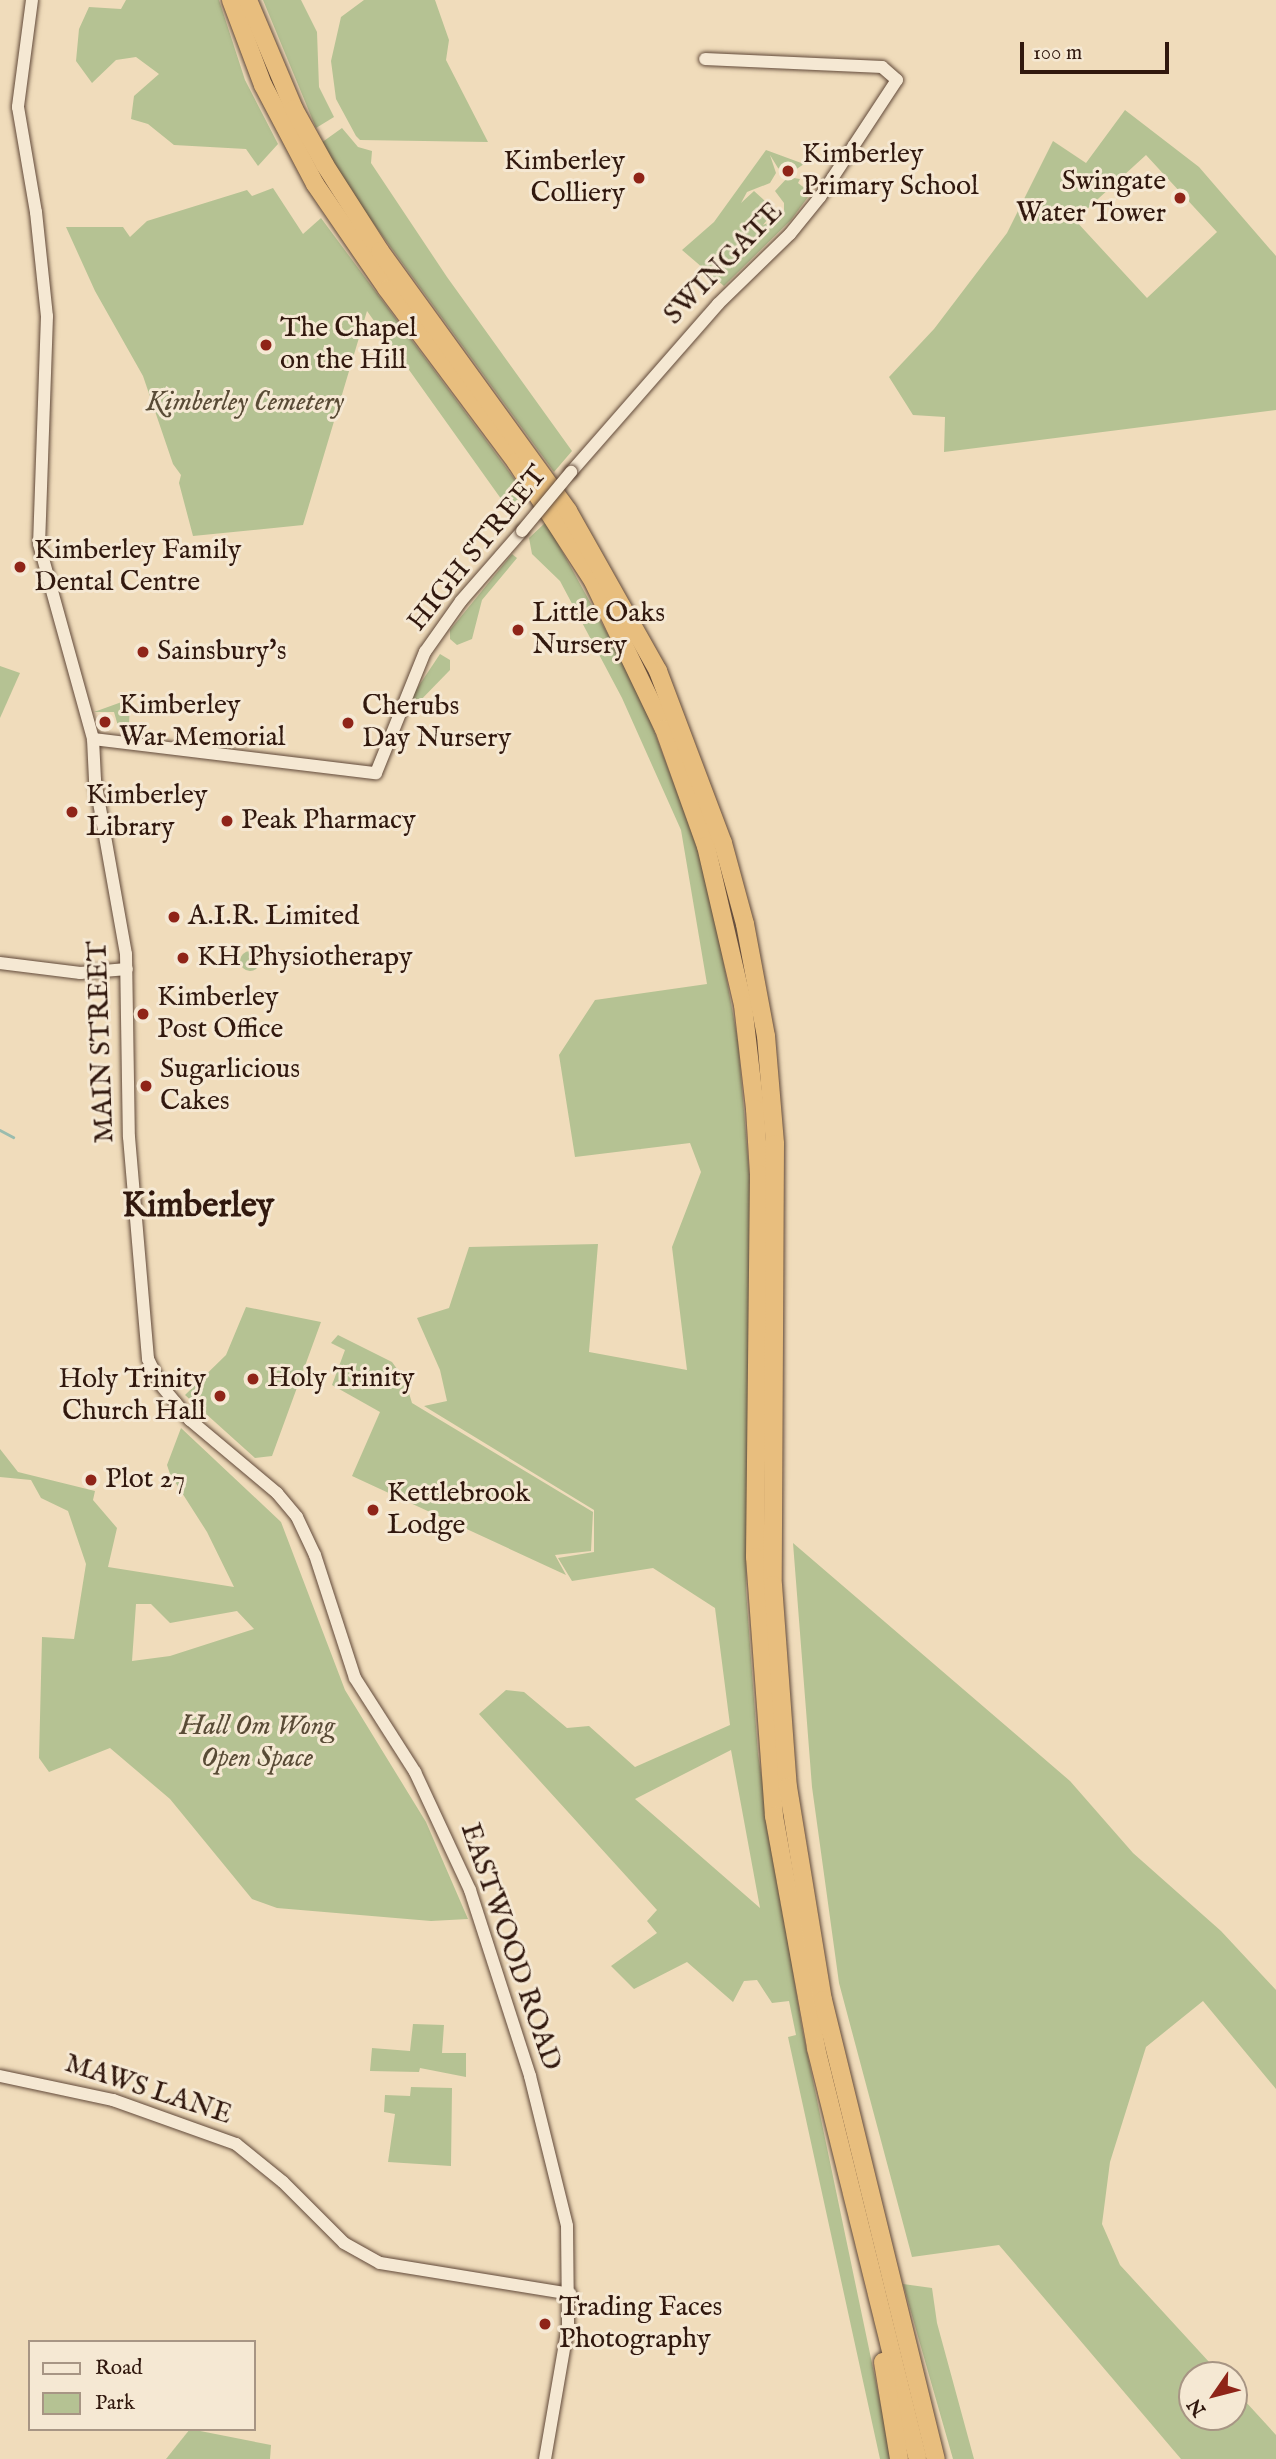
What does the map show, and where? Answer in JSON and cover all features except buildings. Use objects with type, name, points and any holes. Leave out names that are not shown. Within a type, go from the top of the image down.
[{"type":"highway","points":[[231,0],[263,85],[315,184],[381,281],[516,463],[593,580],[664,729],[706,846],[743,1005],[755,1109],[759,1187],[755,1557],[774,1816],[806,2003],[918,2459]]},
{"type":"highway","points":[[248,0],[294,109],[325,166],[405,286],[568,511],[658,671],[723,843],[754,968],[773,1120],[773,1585],[788,1787],[817,1973],[936,2459]]},
{"type":"highway","points":[[867,2256],[899,2459]]},
{"type":"highway","points":[[912,2367],[946,2459]]},
{"type":"street","name":"MAIN STREET","points":[[32,0],[18,107],[45,292],[46,397],[37,523],[49,592],[93,739],[95,780],[127,969],[129,1137],[145,1343],[153,1371]]},
{"type":"street","name":"SWINGATE","points":[[571,472],[701,322],[790,234],[820,197],[897,80],[883,67],[705,59]]},
{"type":"street","name":"HIGH STREET","points":[[93,739],[376,773],[425,652],[461,601],[571,472]]},
{"type":"street","points":[[0,963],[80,973],[127,969]]},
{"type":"street","name":"EASTWOOD ROAD","points":[[153,1371],[190,1420],[277,1493],[297,1517],[315,1555],[355,1678],[410,1764],[455,1853],[551,2154],[567,2226],[571,2294],[545,2459]]},
{"type":"street","name":"MAWS LANE","points":[[0,2076],[113,2100],[228,2140],[271,2171],[344,2243],[380,2263],[571,2294]]},
{"type":"green space","points":[[126,0],[219,0],[245,80],[278,144],[258,166],[246,149],[174,145],[148,124],[131,119],[134,96],[159,74],[136,57],[116,60],[92,83],[76,61],[79,29],[89,7],[121,9]]},
{"type":"green space","points":[[263,0],[301,0],[317,32],[319,87],[334,117],[316,128]]},
{"type":"green space","points":[[364,0],[435,0],[449,40],[446,60],[488,142],[360,140],[356,136],[336,99],[331,61],[341,17]]},
{"type":"green space","points":[[1125,110],[1199,167],[1276,256],[1276,410],[944,452],[945,417],[913,415],[889,377],[934,329],[1007,233],[1053,141],[1086,163]],"holes":[[[1146,155],[1217,232],[1147,298],[1075,220]]]},
{"type":"green space","points":[[342,128],[358,147],[372,151],[371,163],[447,277],[572,451],[554,472],[355,198],[321,143]]},
{"type":"green space","points":[[766,150],[804,164],[789,174],[778,168],[770,155],[776,173],[770,183],[747,192],[741,203],[754,191],[775,210],[763,225],[784,216],[784,203],[775,191],[788,177],[800,179],[798,183],[811,193],[791,220],[724,286],[682,250],[714,222]]},
{"type":"green space","name":"Kimberley Cemetery","points":[[273,188],[303,234],[321,218],[491,447],[529,499],[514,517],[367,311],[303,525],[193,536],[179,483],[181,475],[173,464],[143,376],[95,291],[66,227],[123,227],[130,237],[147,221],[247,190],[252,196]]},
{"type":"green space","points":[[546,522],[639,691],[707,872],[738,1041],[752,1205],[746,1590],[758,1754],[802,2028],[892,2459],[880,2459],[788,2037],[796,2035],[789,2001],[772,2003],[757,1980],[744,1981],[733,2002],[687,1962],[634,1989],[611,1966],[657,1933],[647,1921],[657,1910],[479,1714],[506,1690],[524,1692],[567,1728],[589,1726],[635,1767],[730,1725],[715,1608],[653,1568],[572,1581],[558,1558],[594,1552],[594,1510],[424,1406],[447,1401],[440,1370],[417,1318],[449,1308],[469,1247],[598,1244],[589,1352],[687,1370],[672,1247],[701,1172],[690,1143],[575,1157],[559,1055],[595,1000],[707,984],[681,830],[622,698],[560,581],[532,554],[529,538]],"holes":[[[731,1750],[760,1908],[635,1799]]]},
{"type":"green space","points":[[512,554],[517,558],[482,600],[472,639],[457,645],[450,639],[450,630]]},
{"type":"green space","points":[[440,654],[450,660],[450,670],[414,707],[408,702]]},
{"type":"green space","points":[[0,666],[20,673],[0,718]]},
{"type":"green space","points":[[130,699],[129,727],[118,726],[114,712],[94,712]]},
{"type":"green space","points":[[246,951],[254,951],[260,961],[254,971],[246,971],[240,965],[240,957]]},
{"type":"green space","points":[[246,1307],[321,1322],[272,1456],[255,1458],[185,1395],[226,1355]]},
{"type":"green space","points":[[338,1335],[392,1362],[405,1380],[412,1403],[593,1512],[591,1551],[555,1555],[566,1575],[352,1476],[380,1412],[332,1385],[345,1350],[331,1343]]},
{"type":"green space","name":"Hall Om Wong Open Space","points":[[181,1428],[281,1522],[345,1690],[426,1822],[468,1919],[431,1921],[277,1908],[252,1899],[170,1799],[110,1748],[49,1772],[39,1758],[42,1637],[74,1639],[86,1564],[68,1511],[41,1498],[31,1480],[0,1477],[0,1449],[18,1472],[95,1491],[93,1500],[117,1528],[108,1567],[234,1587],[207,1532],[167,1465]],"holes":[[[136,1604],[151,1604],[170,1623],[237,1611],[254,1629],[170,1656],[132,1661]]]},
{"type":"green space","points":[[793,1543],[1070,1781],[1133,1853],[1221,1931],[1276,1990],[1276,2089],[1203,2001],[1146,2047],[1110,2162],[1102,2224],[1120,2265],[1208,2361],[1178,2361],[1178,2431],[1248,2431],[1248,2404],[1276,2435],[1276,2459],[1181,2459],[999,2245],[912,2257],[839,1983],[812,1787]]},
{"type":"green space","points":[[413,2024],[444,2025],[442,2053],[466,2053],[466,2077],[420,2068],[419,2072],[370,2071],[372,2048],[410,2051]]},
{"type":"green space","points":[[411,2087],[452,2088],[451,2166],[388,2162],[395,2114],[384,2112],[385,2095],[410,2096]]},
{"type":"green space","points":[[903,2284],[932,2288],[937,2323],[974,2459],[953,2459]]},
{"type":"green space","points":[[188,2431],[271,2445],[270,2459],[166,2459]]},
{"type":"waterway","points":[[0,1130],[13,1137]]},
{"type":"place","name":"Kimberley Primary School","points":[[788,171]]},
{"type":"place","name":"Kimberley Colliery","points":[[639,178]]},
{"type":"place","name":"Swingate Water Tower","points":[[1180,198]]},
{"type":"place","name":"The Chapel on the Hill","points":[[266,345]]},
{"type":"place","name":"Kimberley Family Dental Centre","points":[[20,567]]},
{"type":"place","name":"Little Oaks Nursery","points":[[518,630]]},
{"type":"place","name":"Sainsbury's","points":[[143,652]]},
{"type":"place","name":"Kimberley War Memorial","points":[[105,722]]},
{"type":"place","name":"Cherubs Day Nursery","points":[[348,723]]},
{"type":"place","name":"Kimberley Library","points":[[72,812]]},
{"type":"place","name":"Peak Pharmacy","points":[[227,821]]},
{"type":"place","name":"A.I.R. Limited","points":[[174,917]]},
{"type":"place","name":"KH Physiotherapy","points":[[183,958]]},
{"type":"place","name":"Kimberley Post Office","points":[[143,1014]]},
{"type":"place","name":"Sugarlicious Cakes","points":[[146,1086]]},
{"type":"place","name":"Holy Trinity","points":[[253,1379]]},
{"type":"place","name":"Holy Trinity Church Hall","points":[[220,1396]]},
{"type":"place","name":"Plot 27","points":[[91,1480]]},
{"type":"place","name":"Kettlebrook Lodge","points":[[373,1510]]},
{"type":"place","name":"Trading Faces Photography","points":[[545,2324]]},
{"type":"district","name":"Kimberley","points":[[198,1207]]}]
